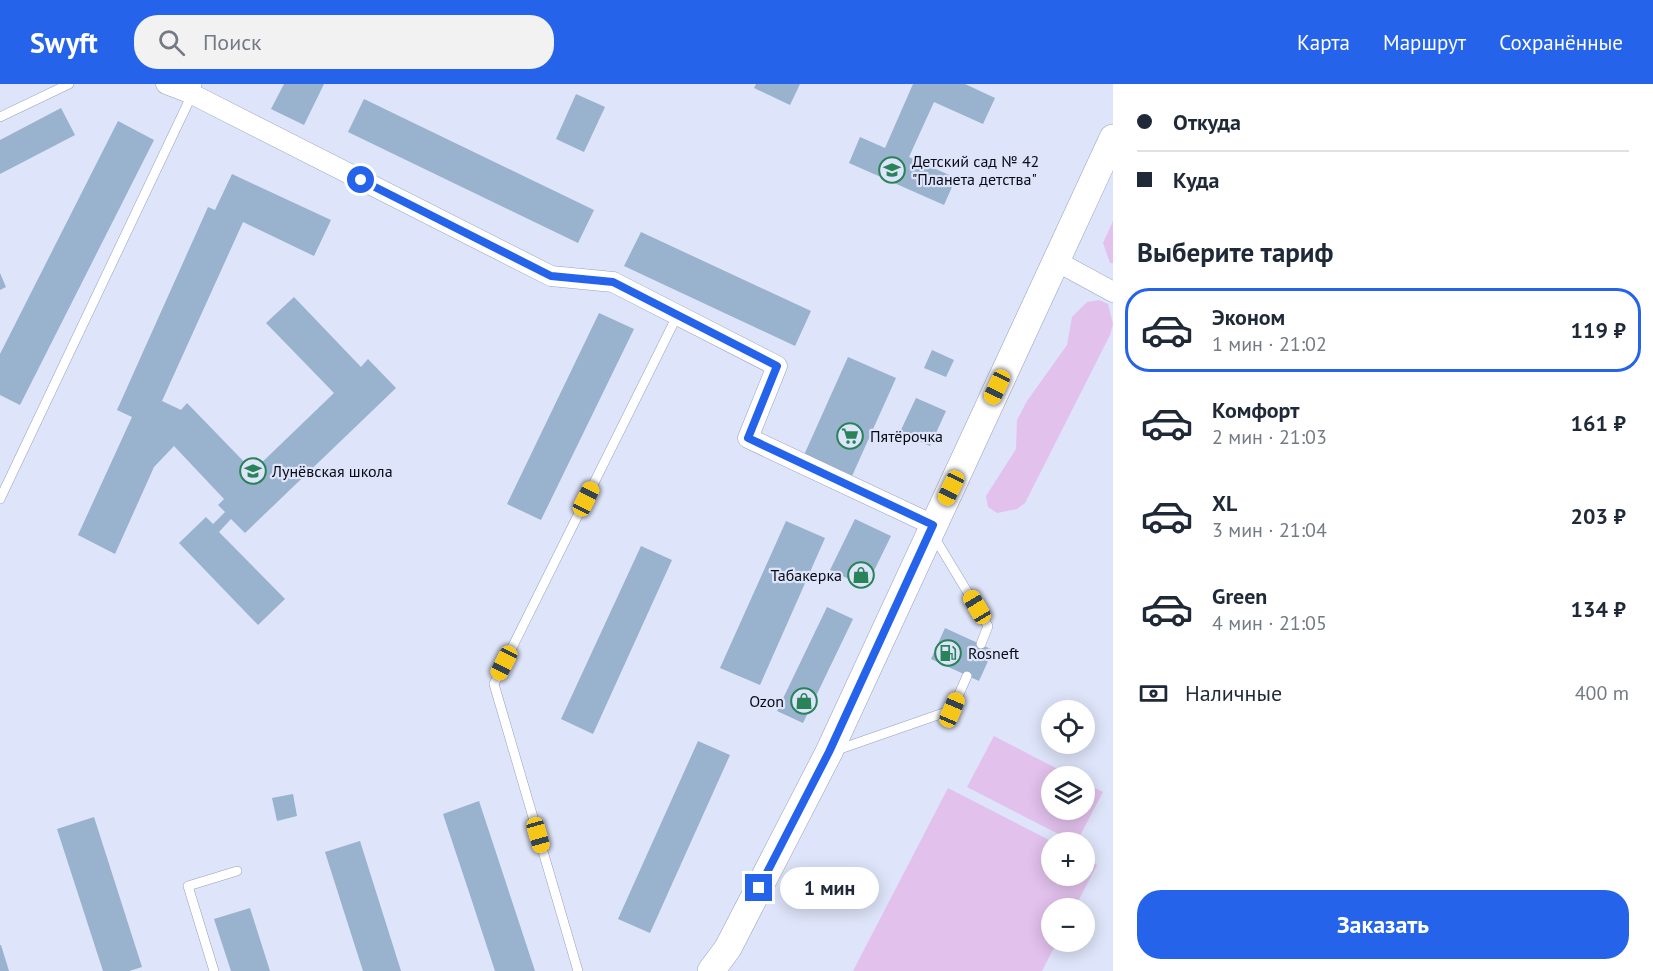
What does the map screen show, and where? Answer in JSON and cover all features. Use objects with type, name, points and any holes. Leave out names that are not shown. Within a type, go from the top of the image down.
[{"type":"street","points":[[166,84],[194,89],[551,276],[613,282],[777,366],[748,438],[932,528]]},
{"type":"street","points":[[711,971],[728,948],[829,752],[1113,138]]},
{"type":"street","points":[[1056,261],[1113,292]]},
{"type":"lane","points":[[0,117],[69,84]]},
{"type":"lane","points":[[0,499],[194,89]]},
{"type":"lane","points":[[578,971],[494,684],[678,314]]},
{"type":"lane","points":[[932,528],[988,626],[981,644]]},
{"type":"lane","points":[[829,752],[952,710],[967,676]]},
{"type":"lane","points":[[214,971],[188,886],[237,871]]},
{"type":"shaded area","points":[[1113,221],[1113,263],[1110,263],[1103,243]]},
{"type":"shaded area","points":[[1099,300],[1108,304],[1113,324],[1110,335],[1025,503],[1017,509],[997,513],[988,507],[986,496],[1016,449],[1017,420],[1027,401],[1067,345],[1072,317],[1087,302]]},
{"type":"shaded area","points":[[994,736],[1052,766],[1041,766],[1041,820],[1088,820],[1082,832],[1055,832],[967,787]]},
{"type":"shaded area","points":[[948,788],[1041,836],[1041,886],[1086,886],[1080,898],[1041,898],[1041,952],[1052,952],[1042,971],[853,971]]},
{"type":"shaded area","points":[[1095,788],[1103,792],[1095,807]]},
{"type":"building","points":[[284,84],[324,84],[304,125],[271,109]]},
{"type":"building","points":[[756,84],[800,84],[790,105],[754,88]]},
{"type":"building","points":[[913,84],[965,84],[995,98],[983,124],[934,102],[909,157],[956,178],[944,205],[849,163],[860,137],[885,148]]},
{"type":"building","points":[[576,94],[605,107],[584,152],[556,139]]},
{"type":"building","points":[[364,99],[594,210],[578,243],[348,132]]},
{"type":"building","points":[[61,108],[75,135],[0,174],[0,140]]},
{"type":"building","points":[[118,121],[154,140],[20,405],[0,395],[0,354]]},
{"type":"building","points":[[232,174],[331,220],[314,256],[243,222],[162,401],[181,410],[187,403],[253,471],[334,393],[266,323],[294,297],[361,367],[368,359],[396,388],[245,533],[231,519],[219,532],[285,599],[258,625],[179,543],[206,517],[213,524],[225,512],[218,505],[224,499],[174,446],[154,467],[115,554],[78,535],[132,417],[117,410],[208,207],[215,210]]},
{"type":"building","points":[[641,232],[811,311],[795,346],[624,266]]},
{"type":"building","points":[[0,273],[6,287],[0,290]]},
{"type":"building","points":[[599,313],[634,329],[541,520],[507,504]]},
{"type":"building","points":[[932,350],[954,360],[946,377],[924,368]]},
{"type":"building","points":[[848,357],[896,378],[852,476],[804,455]]},
{"type":"building","points":[[916,398],[946,411],[930,446],[900,432]]},
{"type":"building","points":[[855,519],[891,536],[866,587],[830,570]]},
{"type":"building","points":[[786,521],[825,538],[760,685],[720,668]]},
{"type":"building","points":[[641,546],[672,560],[593,734],[561,719]]},
{"type":"building","points":[[827,607],[853,619],[803,723],[777,711]]},
{"type":"building","points":[[945,628],[993,650],[979,681],[931,659]]},
{"type":"building","points":[[698,741],[730,755],[650,933],[618,919]]},
{"type":"building","points":[[293,794],[297,816],[277,821],[272,798]]},
{"type":"building","points":[[479,801],[535,971],[495,971],[443,814]]},
{"type":"building","points":[[94,817],[142,967],[129,971],[103,971],[57,829]]},
{"type":"building","points":[[360,841],[401,971],[363,971],[325,852]]},
{"type":"building","points":[[250,908],[270,971],[231,971],[214,919]]},
{"type":"building","points":[[1,945],[9,971],[0,971]]},
{"type":"place","name":"Детский сад № 42 \"Планета детства\"","points":[[892,170]]},
{"type":"place","name":"Пятёрочка","points":[[850,436]]},
{"type":"place","name":"Лунёвская школа","points":[[253,471]]},
{"type":"place","name":"Табакерка","points":[[861,575]]},
{"type":"place","name":"Rosneft","points":[[948,653]]},
{"type":"place","name":"Ozon","points":[[804,701]]},
{"type":"route","points":[[361,180],[551,276],[613,282],[777,366],[748,438],[933,525],[829,752],[759,888]]}]
